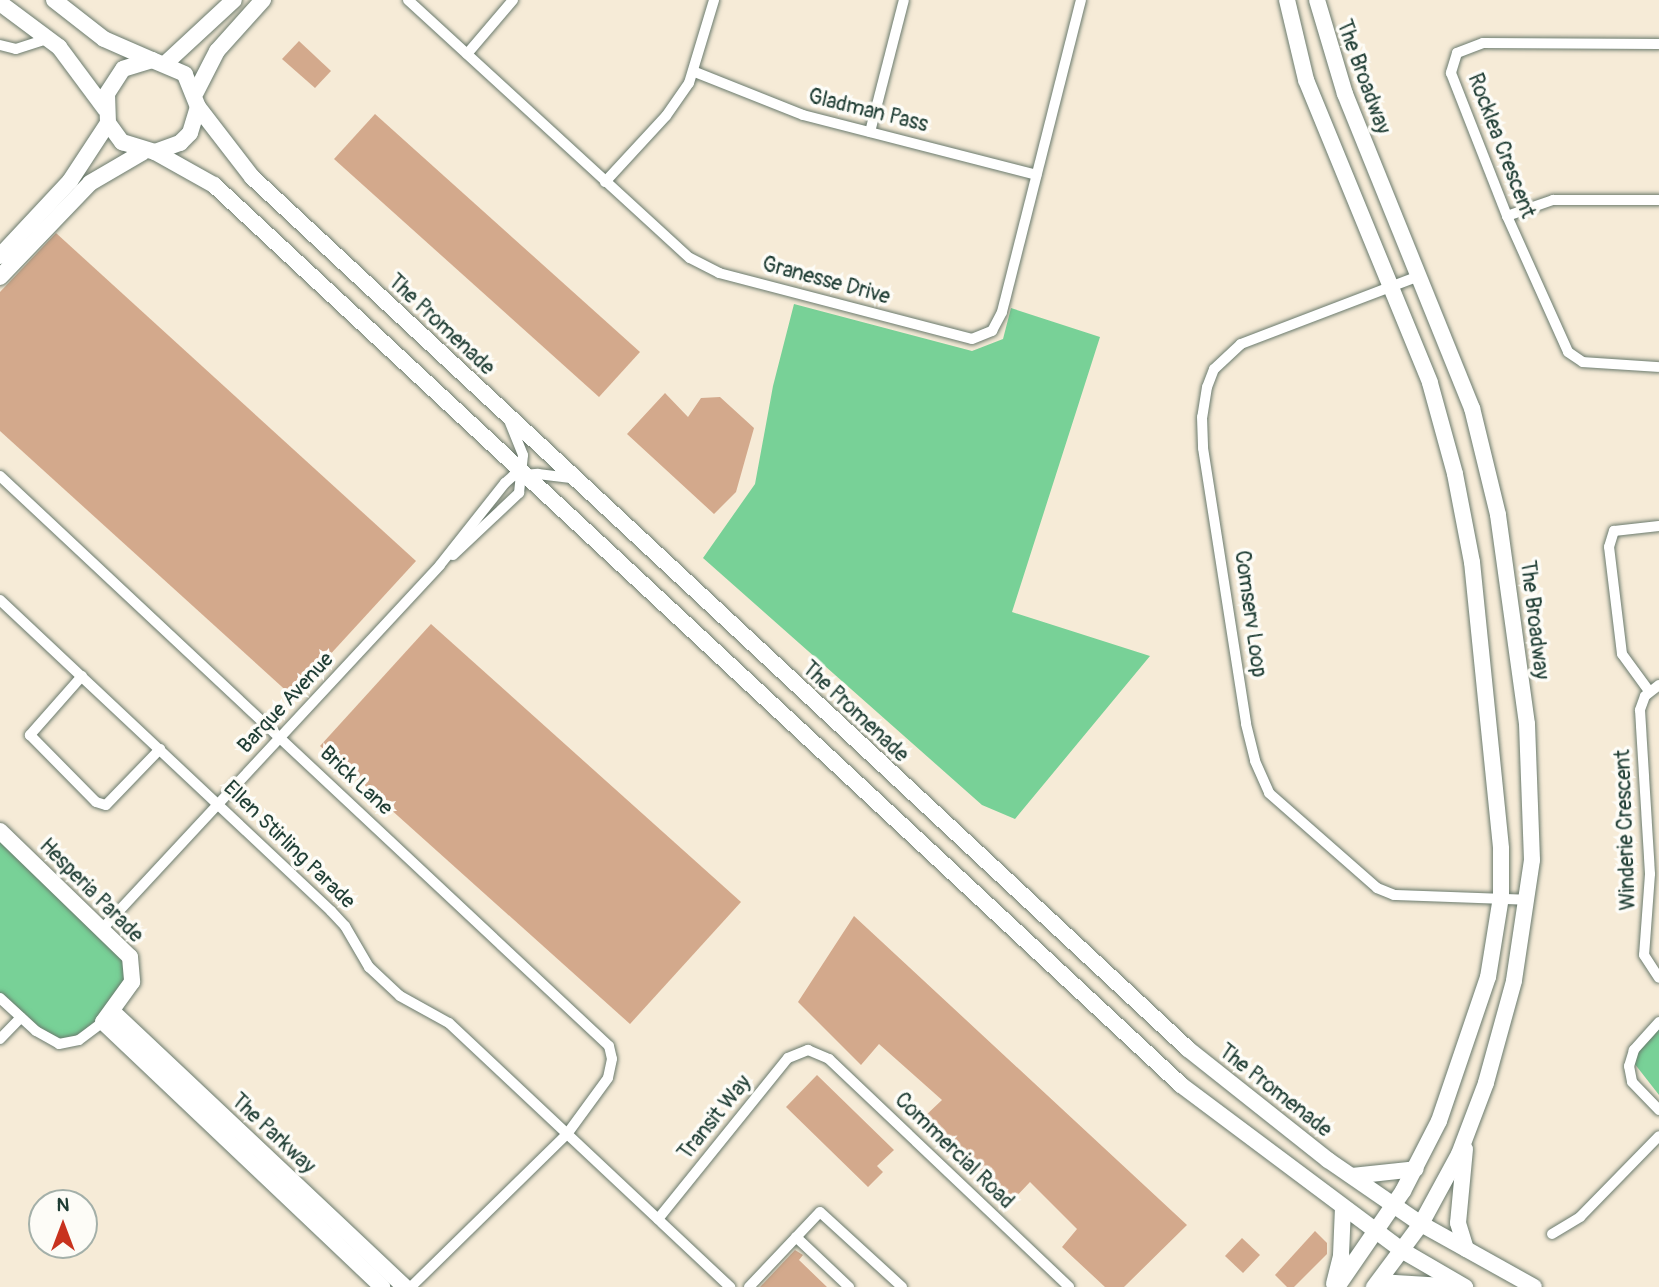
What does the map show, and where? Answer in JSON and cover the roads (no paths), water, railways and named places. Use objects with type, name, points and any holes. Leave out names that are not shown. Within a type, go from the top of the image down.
[{"type":"main road","points":[[54,0],[104,39],[185,74],[197,100]]},
{"type":"main road","points":[[0,256],[56,196],[107,116],[107,94],[123,69],[159,61],[234,0]]},
{"type":"main road","points":[[0,277],[90,183],[149,152],[180,142],[190,133],[197,100],[217,51],[263,0]]},
{"type":"main road","name":"The Broadway","points":[[1317,0],[1345,94],[1472,408],[1498,515],[1527,724],[1532,860],[1514,981],[1486,1083],[1466,1136],[1421,1224],[1376,1284]]},
{"type":"main road","points":[[0,4],[49,38],[107,116],[122,142],[149,152],[214,185],[1181,1085],[1403,1251],[1464,1287]]},
{"type":"main road","points":[[1288,4],[1306,80],[1388,286],[1430,383],[1462,503],[1489,718],[1501,897],[1488,977],[1439,1121],[1394,1205],[1335,1287]]},
{"type":"main road","name":"The Promenade","points":[[197,100],[252,177],[1188,1049],[1352,1176],[1421,1224],[1534,1287]]},
{"type":"main road","points":[[55,219],[56,196]]},
{"type":"main road","name":"Hesperia Parade","points":[[0,831],[130,957],[132,982],[107,1017]]},
{"type":"main road","name":"The Parkway","points":[[107,1017],[382,1287]]},
{"type":"main road","name":"The Parkway","points":[[107,1017],[405,1287]]},
{"type":"main road","points":[[1466,1136],[1458,1223],[1466,1249]]},
{"type":"main road","points":[[1352,1176],[1416,1168]]},
{"type":"main road","points":[[1335,1287],[1341,1255],[1343,1207]]},
{"type":"main road","points":[[1376,1284],[1464,1287]]},
{"type":"street","name":"Granesse Drive","points":[[408,0],[676,248],[703,267],[972,339],[992,331],[1002,312],[1081,0]]},
{"type":"street","points":[[467,54],[513,0]]},
{"type":"street","points":[[605,182],[666,116],[695,72],[713,0]]},
{"type":"street","points":[[870,132],[904,0]]},
{"type":"street","points":[[0,45],[16,49],[49,38]]},
{"type":"street","name":"Rocklea Crescent","points":[[1659,44],[1483,43],[1457,53],[1452,65],[1454,85],[1507,216],[1558,334],[1573,358],[1659,367]]},
{"type":"street","name":"Gladman Pass","points":[[695,72],[785,110],[1036,175]]},
{"type":"street","points":[[1507,216],[1553,200],[1659,200]]},
{"type":"street","name":"Comserv Loop","points":[[1419,276],[1241,344],[1214,369],[1207,387],[1202,416],[1203,448],[1246,724],[1255,761],[1269,793],[1377,888],[1394,895],[1528,900]]},
{"type":"street","points":[[506,414],[523,455],[523,475],[573,478]]},
{"type":"street","name":"Barque Avenue","points":[[440,565],[516,500],[523,475]]},
{"type":"street","name":"Barque Avenue","points":[[103,928],[440,565],[498,490],[523,475]]},
{"type":"street","name":"Brick Lane","points":[[0,476],[609,1046],[612,1059],[608,1078],[567,1134],[411,1287]]},
{"type":"street","points":[[1654,688],[1622,654],[1609,547],[1614,531],[1659,526]]},
{"type":"street","name":"Ellen Stirling Parade","points":[[0,600],[219,803],[345,926],[369,967],[400,996],[449,1023],[730,1287]]},
{"type":"street","points":[[82,676],[30,734],[96,802],[106,805],[160,749]]},
{"type":"street","name":"Winderie Crescent","points":[[1654,688],[1640,710],[1649,861],[1644,947],[1647,961],[1659,978]]},
{"type":"street","name":"Hesperia Parade","points":[[0,998],[59,1044],[79,1040],[107,1017]]},
{"type":"street","points":[[0,1039],[21,1017]]},
{"type":"street","points":[[1659,1023],[1634,1050],[1629,1071],[1635,1086],[1659,1110]]},
{"type":"street","name":"Transit Way","points":[[658,1219],[788,1058],[808,1050]]},
{"type":"street","name":"Commercial Road","points":[[808,1050],[829,1059],[1056,1283],[1069,1287]]},
{"type":"street","points":[[1616,1070],[1629,1071]]},
{"type":"street","points":[[1552,1234],[1580,1217],[1659,1136]]},
{"type":"street","points":[[749,1287],[820,1212],[902,1287]]},
{"type":"street","points":[[796,1237],[849,1287]]}]
